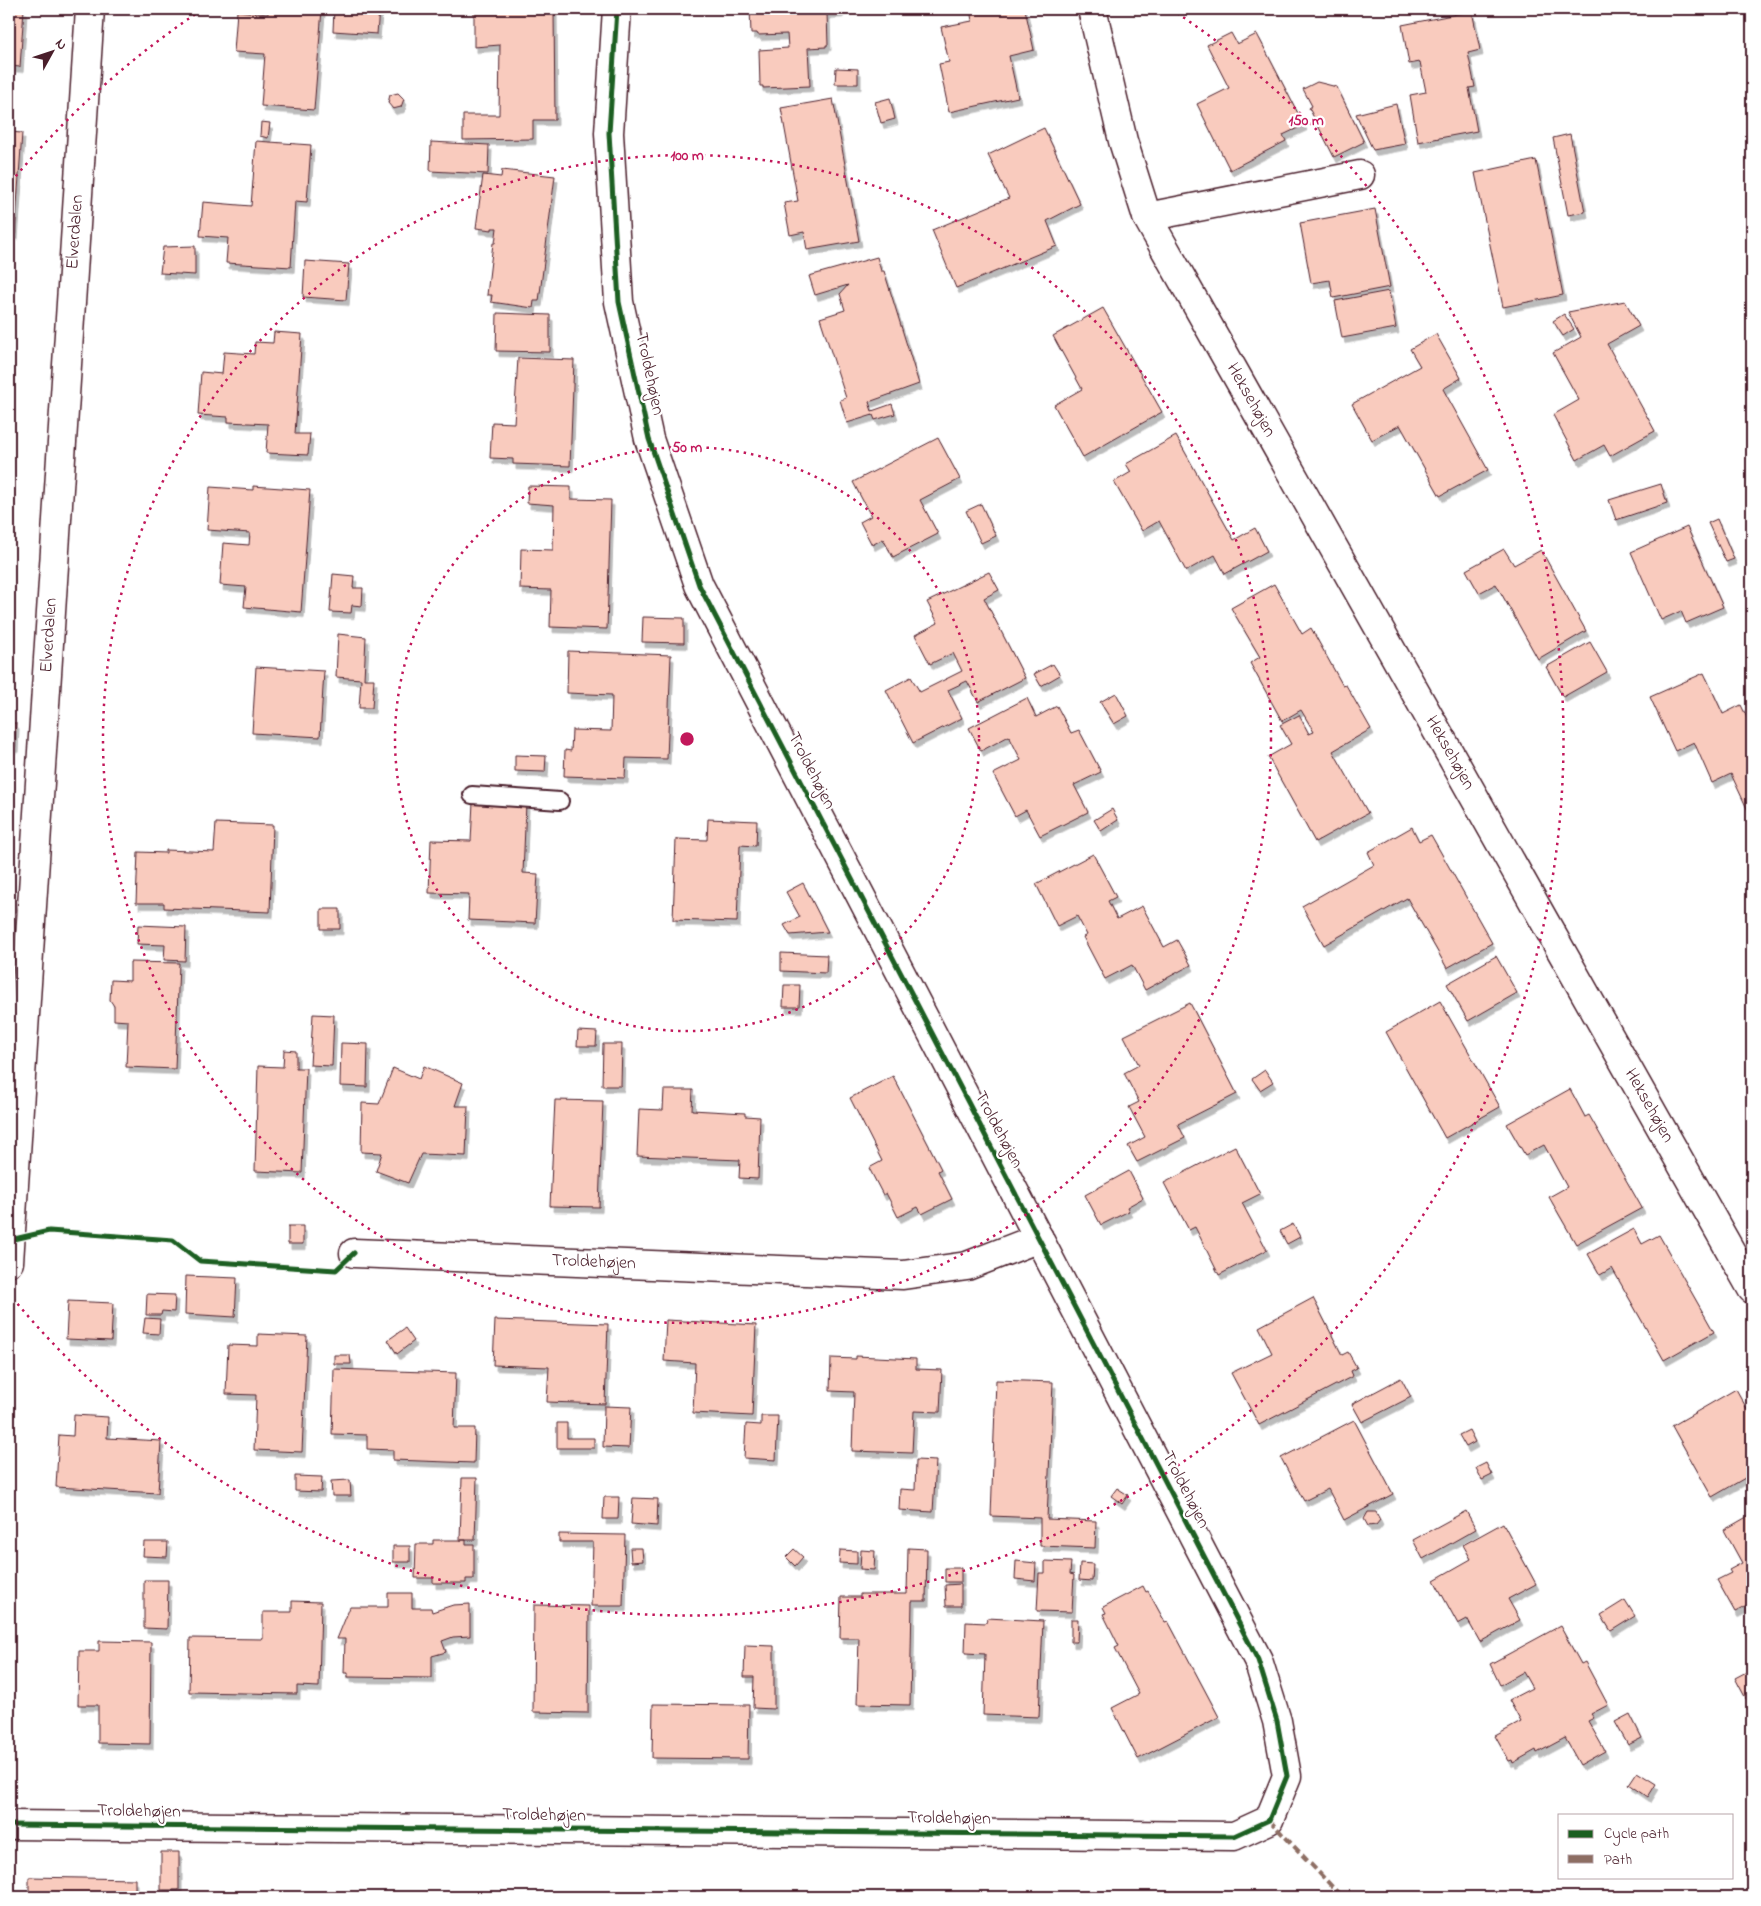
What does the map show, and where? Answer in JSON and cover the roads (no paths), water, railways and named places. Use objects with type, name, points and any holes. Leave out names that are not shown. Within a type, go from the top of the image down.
[{"type":"street","name":"Elverdalen","points":[[9,1247],[90,9]]},
{"type":"street","name":"Troldehøjen","points":[[9,1824],[1234,1836],[1269,1820],[1287,1776],[1277,1721],[1258,1660],[699,585],[649,439],[619,302],[609,133],[618,9]]},
{"type":"street","name":"Heksehøjen","points":[[1092,9],[1123,141],[1147,217],[1752,1289]]},
{"type":"street","points":[[1147,217],[1360,175]]},
{"type":"street","name":"Troldehøjen","points":[[354,1252],[903,1274],[967,1266],[1039,1238]]},
{"type":"lane","points":[[472,795],[560,801]]}]
